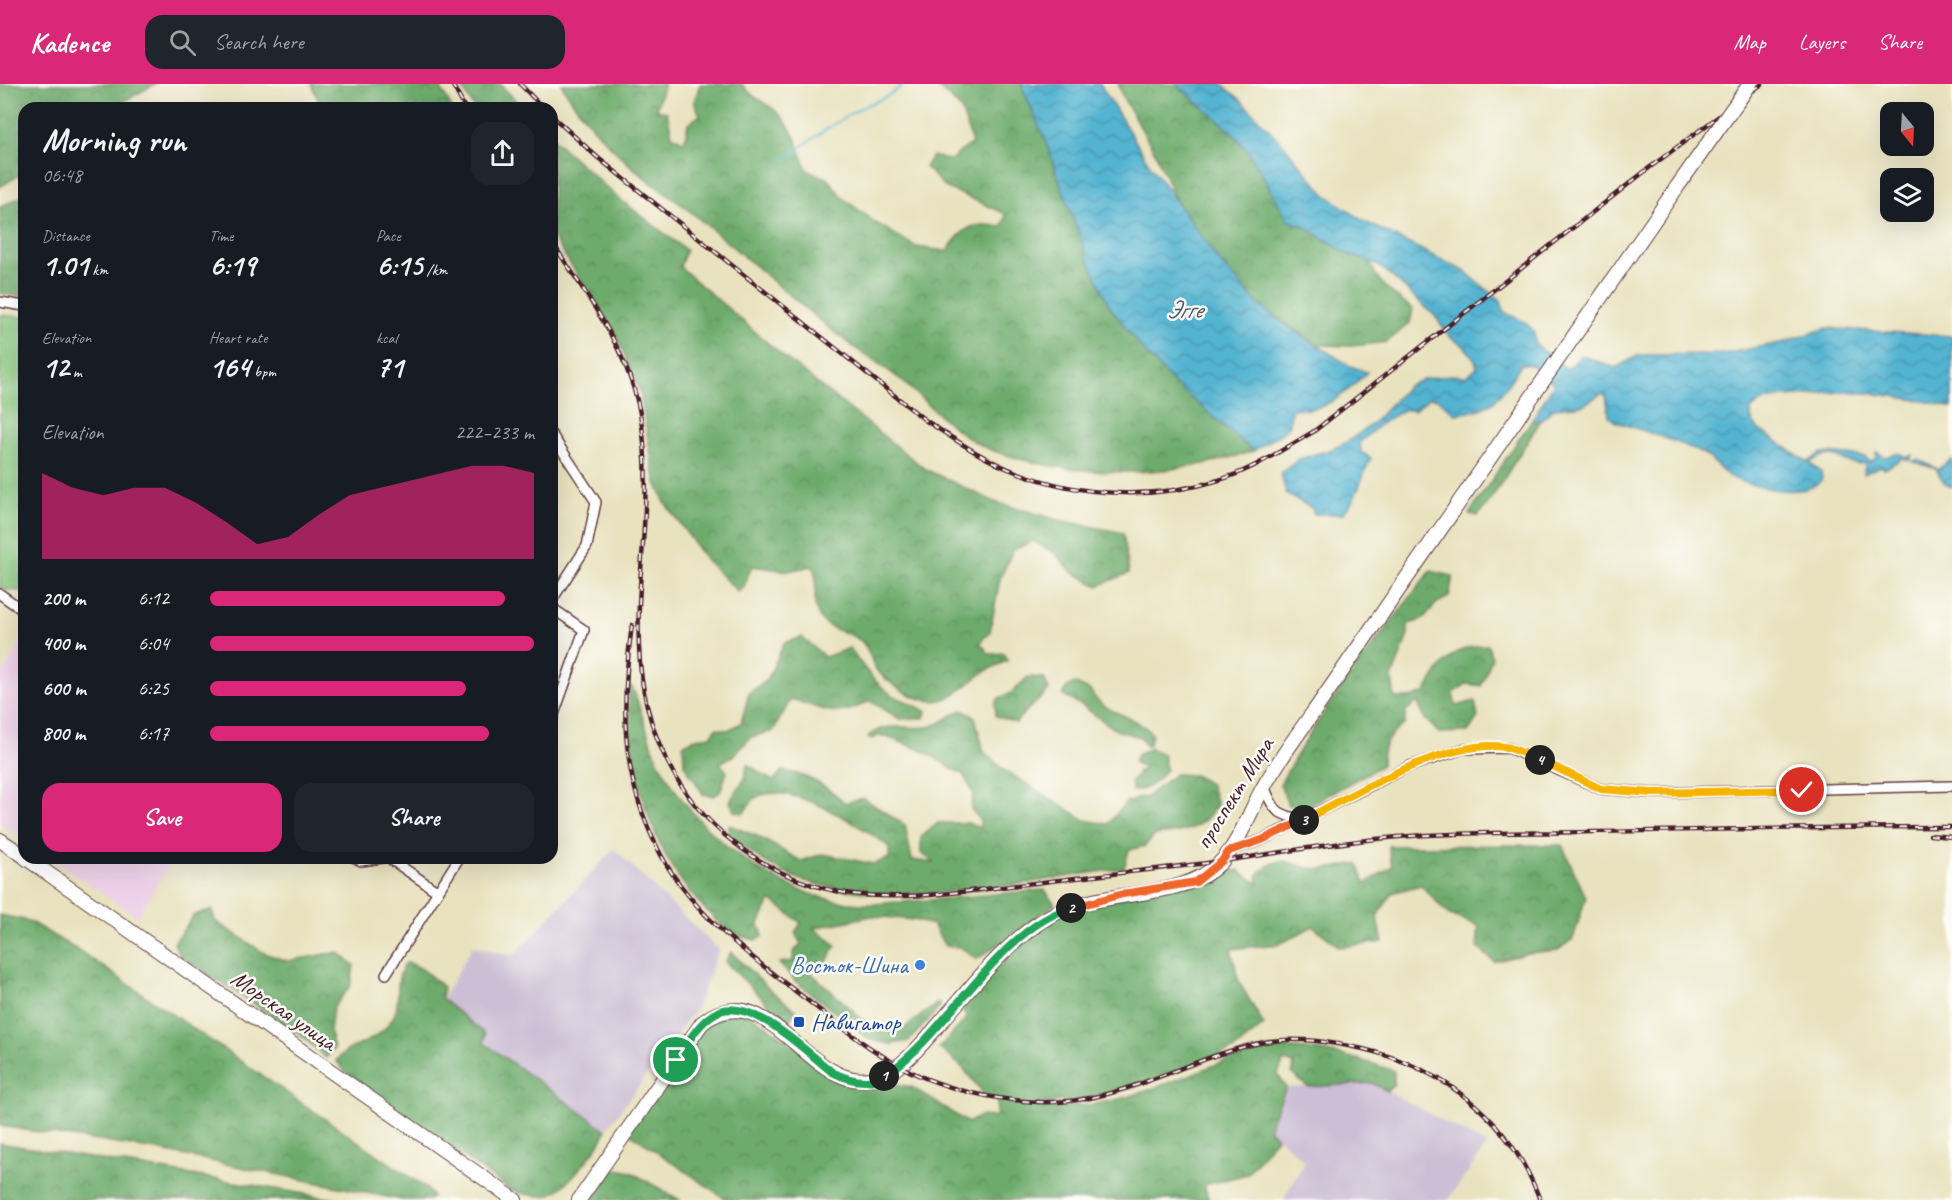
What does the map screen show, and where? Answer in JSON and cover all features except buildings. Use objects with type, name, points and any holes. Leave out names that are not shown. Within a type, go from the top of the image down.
[{"type":"main road","name":"проспект Мира","points":[[579,1200],[702,1023],[715,1013],[725,1010],[744,1010],[759,1016],[832,1072],[861,1082],[880,1079],[914,1054],[987,971],[1046,919],[1063,910],[1123,894],[1196,882],[1222,861],[1282,756],[1750,84]]},
{"type":"main road","name":"Морская улица","points":[[0,840],[18,852]]},
{"type":"main road","name":"Морская улица","points":[[35,864],[515,1200]]},
{"type":"street","points":[[0,302],[18,305]]},
{"type":"street","points":[[558,444],[596,502],[587,546],[558,591]]},
{"type":"street","points":[[0,594],[18,607]]},
{"type":"street","points":[[558,612],[584,630],[558,703]]},
{"type":"street","points":[[1229,851],[1262,840],[1410,766],[1463,749],[1509,748],[1601,789],[1652,793],[1952,786]]},
{"type":"street","points":[[1264,786],[1271,804],[1283,816],[1304,820]]},
{"type":"street","points":[[398,864],[438,892]]},
{"type":"street","points":[[386,974],[455,864]]},
{"type":"shaded area","points":[[18,649],[18,835],[0,823],[0,675]]},
{"type":"shaded area","points":[[614,849],[719,950],[695,1010],[606,1130],[436,1010],[473,946],[513,956]]},
{"type":"shaded area","points":[[60,864],[169,864],[137,917]]},
{"type":"shaded area","points":[[1372,1083],[1487,1145],[1448,1200],[1283,1200],[1305,1161],[1268,1129],[1286,1088]]},
{"type":"green space","points":[[0,84],[155,84],[123,102],[18,102],[18,176],[0,187]]},
{"type":"green space","points":[[311,84],[438,84],[448,102],[319,102]]},
{"type":"green space","points":[[460,84],[500,84],[517,102],[470,102]]},
{"type":"green space","points":[[561,84],[664,84],[656,110],[667,112],[672,135],[684,142],[688,124],[700,115],[694,101],[700,84],[742,84],[784,119],[796,140],[807,170],[827,178],[843,198],[876,223],[916,247],[947,251],[958,236],[970,228],[983,225],[1002,227],[1006,214],[945,187],[925,167],[932,156],[950,160],[972,143],[961,109],[935,84],[1021,84],[1045,140],[1087,257],[1207,411],[1253,451],[1189,466],[1156,471],[1124,472],[1058,467],[994,451],[980,445],[955,428],[897,377],[842,338],[681,204],[630,165],[586,119]]},
{"type":"green space","points":[[1118,84],[1176,84],[1231,131],[1249,152],[1288,220],[1303,226],[1351,256],[1370,261],[1382,283],[1413,309],[1410,323],[1387,342],[1352,346],[1317,345],[1259,305],[1221,264],[1175,199],[1155,152],[1122,96]]},
{"type":"green space","points":[[558,143],[617,197],[686,250],[680,267],[783,356],[925,469],[995,502],[1059,520],[1123,533],[1129,573],[1098,586],[1072,572],[1055,553],[1033,541],[1013,550],[1000,579],[990,632],[980,642],[989,654],[1004,653],[1008,660],[983,673],[945,699],[927,700],[903,691],[875,668],[863,643],[822,621],[816,609],[816,578],[812,566],[788,571],[752,566],[744,586],[738,592],[706,560],[665,503],[655,480],[640,393],[616,334],[558,245]]},
{"type":"green space","points":[[18,198],[18,296],[0,293],[0,207]]},
{"type":"green space","points":[[0,315],[18,316],[18,591],[0,589]]},
{"type":"green space","points":[[1541,420],[1490,501],[1478,516],[1469,514],[1531,421]]},
{"type":"green space","points":[[1431,571],[1453,576],[1449,597],[1437,603],[1422,620],[1408,624],[1408,635],[1392,678],[1395,698],[1410,698],[1425,693],[1449,658],[1466,649],[1488,645],[1492,658],[1481,686],[1466,684],[1453,694],[1456,706],[1475,701],[1478,717],[1468,732],[1439,733],[1425,719],[1417,702],[1405,712],[1405,724],[1387,741],[1383,751],[1382,765],[1305,808],[1288,805],[1280,784],[1296,756],[1351,674]]},
{"type":"green space","points":[[802,637],[825,657],[850,648],[877,682],[893,695],[923,709],[926,712],[924,718],[900,719],[870,701],[839,712],[791,699],[773,731],[751,737],[733,756],[720,763],[727,772],[720,792],[714,796],[703,794],[684,764],[683,745],[696,738],[711,736],[716,728],[728,730],[741,723],[749,693],[767,680],[784,643]]},
{"type":"green space","points":[[1028,677],[1044,678],[1049,690],[1016,723],[996,716],[995,704],[999,698],[1011,693]]},
{"type":"green space","points":[[1074,683],[1091,691],[1102,704],[1145,728],[1152,734],[1149,745],[1146,746],[1140,737],[1116,730],[1081,705],[1063,696],[1066,688]]},
{"type":"green space","points":[[628,685],[632,687],[636,696],[660,764],[676,790],[717,838],[770,876],[799,890],[829,899],[860,904],[1045,890],[1055,904],[977,959],[960,947],[945,946],[933,925],[914,920],[872,916],[814,928],[836,945],[824,967],[816,966],[808,970],[880,1032],[902,1030],[939,1002],[940,1007],[909,1041],[891,1044],[870,1040],[795,981],[779,963],[793,961],[793,952],[801,944],[795,933],[801,923],[772,901],[759,924],[763,936],[757,940],[734,934],[724,929],[715,920],[674,870],[651,823],[636,772],[627,720],[630,713]]},
{"type":"green space","points":[[962,710],[975,717],[984,752],[1004,770],[1085,820],[1108,824],[1127,801],[1130,802],[1140,797],[1145,798],[1175,774],[1195,775],[1211,785],[1217,805],[1197,826],[1183,831],[1155,835],[1145,846],[1129,850],[1124,868],[1005,886],[923,894],[883,894],[843,890],[805,881],[763,861],[727,833],[729,825],[757,836],[801,861],[823,854],[874,864],[889,858],[889,847],[878,838],[827,809],[789,795],[773,793],[759,796],[750,803],[744,813],[734,811],[730,801],[745,778],[747,764],[773,781],[782,771],[799,774],[832,792],[845,803],[863,798],[905,825],[912,860],[935,863],[921,853],[921,837],[938,823],[968,823],[980,828],[980,820],[971,809],[973,793],[963,774],[908,744],[880,735],[872,739],[868,737],[890,727],[932,726]]},
{"type":"green space","points":[[1150,748],[1163,754],[1166,769],[1152,785],[1132,791],[1131,780],[1139,773],[1137,772],[1145,769],[1134,762],[1137,755]]},
{"type":"green space","points":[[1562,845],[1586,897],[1573,939],[1558,950],[1528,953],[1494,962],[1477,947],[1479,926],[1448,914],[1421,885],[1392,893],[1377,917],[1383,942],[1339,947],[1313,926],[1280,944],[1231,949],[1239,982],[1264,1025],[1235,1049],[1146,1083],[1082,1100],[1043,1102],[1069,1106],[1096,1104],[1124,1098],[1234,1058],[1274,1048],[1328,1052],[1394,1071],[1394,1084],[1387,1091],[1372,1083],[1308,1087],[1292,1074],[1294,1064],[1284,1061],[1278,1074],[1286,1088],[1268,1129],[1277,1137],[1247,1174],[1204,1185],[1209,1200],[727,1200],[627,1131],[702,1023],[744,1010],[832,1072],[912,1087],[968,1123],[980,1116],[996,1117],[997,1099],[987,1098],[962,1067],[939,1048],[967,1018],[958,1002],[1052,915],[1205,875],[1238,870],[1259,884],[1257,876],[1266,867],[1281,861],[1319,869],[1358,863],[1365,884],[1392,866],[1388,846]]},
{"type":"green space","points":[[212,910],[215,921],[264,953],[287,961],[338,952],[354,965],[351,985],[333,1008],[330,1032],[334,1048],[326,1058],[297,1032],[180,956],[174,943],[194,915]]},
{"type":"green space","points":[[0,915],[29,921],[84,954],[425,1187],[433,1197],[430,1200],[402,1200],[157,1150],[0,1126]]},
{"type":"green space","points":[[731,952],[769,989],[796,1010],[789,1021],[771,1007],[725,962]]},
{"type":"green space","points":[[405,963],[421,968],[443,987],[442,999],[485,1034],[484,1043],[606,1130],[583,1165],[558,1190],[551,1194],[535,1196],[509,1189],[351,1078],[336,1061],[347,1051],[377,1036],[390,1022],[395,1014],[398,981]]},
{"type":"green space","points":[[0,1143],[341,1200],[0,1200]]},
{"type":"green space","points":[[603,1166],[631,1172],[680,1200],[579,1200]]},
{"type":"water","name":"Эгге","points":[[1021,84],[1100,84],[1148,162],[1221,264],[1259,305],[1291,329],[1350,366],[1367,372],[1349,390],[1326,404],[1310,409],[1291,410],[1290,425],[1281,434],[1253,451],[1175,384],[1142,349],[1110,307],[1087,257],[1045,140]]},
{"type":"water","points":[[1176,84],[1222,84],[1240,99],[1287,149],[1325,194],[1365,222],[1464,271],[1501,301],[1504,312],[1525,322],[1534,331],[1535,344],[1567,369],[1582,355],[1615,368],[1639,355],[1723,354],[1785,342],[1826,328],[1952,336],[1952,408],[1905,398],[1845,392],[1767,400],[1757,404],[1752,410],[1751,418],[1758,429],[1808,462],[1821,453],[1865,457],[1870,462],[1876,458],[1876,452],[1886,457],[1899,453],[1907,457],[1914,455],[1909,458],[1912,461],[1919,460],[1938,469],[1952,459],[1952,487],[1945,484],[1936,469],[1902,458],[1885,469],[1880,466],[1864,474],[1865,463],[1857,464],[1833,456],[1819,458],[1810,463],[1821,472],[1822,479],[1815,486],[1791,491],[1746,483],[1726,474],[1702,453],[1614,421],[1609,416],[1606,396],[1602,393],[1583,405],[1554,408],[1541,420],[1531,421],[1554,384],[1532,365],[1521,364],[1496,400],[1479,409],[1455,414],[1438,399],[1431,397],[1415,410],[1403,410],[1383,422],[1360,442],[1361,452],[1371,458],[1352,502],[1342,514],[1314,514],[1312,508],[1286,494],[1281,473],[1299,459],[1333,449],[1347,442],[1372,424],[1409,385],[1425,379],[1450,375],[1466,376],[1477,368],[1475,360],[1464,346],[1450,337],[1435,316],[1386,271],[1370,261],[1351,256],[1303,226],[1288,220],[1249,152],[1231,131]]},
{"type":"waterway","points":[[784,160],[837,122],[892,93],[903,84]]},
{"type":"railway","points":[[452,84],[462,102]]},
{"type":"railway","points":[[520,84],[537,102]]},
{"type":"railway","points":[[558,121],[597,157],[925,420],[958,442],[1004,467],[1066,487],[1092,491],[1143,493],[1169,491],[1232,476],[1313,432],[1649,168],[1762,84]]},
{"type":"railway","points":[[558,251],[606,326],[617,348],[628,371],[641,419],[645,465],[645,509],[639,597],[639,640],[643,684],[653,728],[673,772],[687,795],[705,816],[746,852],[794,878],[846,893],[917,896],[1200,864],[1340,843],[1411,836],[1479,833],[1952,827]]},
{"type":"railway","points":[[632,625],[625,710],[630,764],[644,818],[669,869],[685,891],[722,931],[764,967],[878,1053],[909,1071],[966,1092],[1009,1100],[1038,1102],[1096,1097],[1232,1050],[1260,1043],[1302,1040],[1376,1052],[1407,1063],[1463,1095],[1508,1141],[1526,1169],[1540,1200]]},
{"type":"railway","points":[[1930,835],[1952,837]]},
{"type":"place","name":"Восток-Шина","points":[[920,965]]},
{"type":"place","name":"Навигатор","points":[[799,1022]]},
{"type":"route","points":[[676,1060],[702,1023],[715,1013],[725,1010],[744,1010],[759,1016],[832,1072],[861,1082],[880,1079],[914,1054],[987,971],[1052,915],[1123,894],[1196,882],[1222,861],[1229,851],[1262,840],[1410,766],[1463,749],[1509,748],[1601,789],[1652,793],[1802,790]]}]
